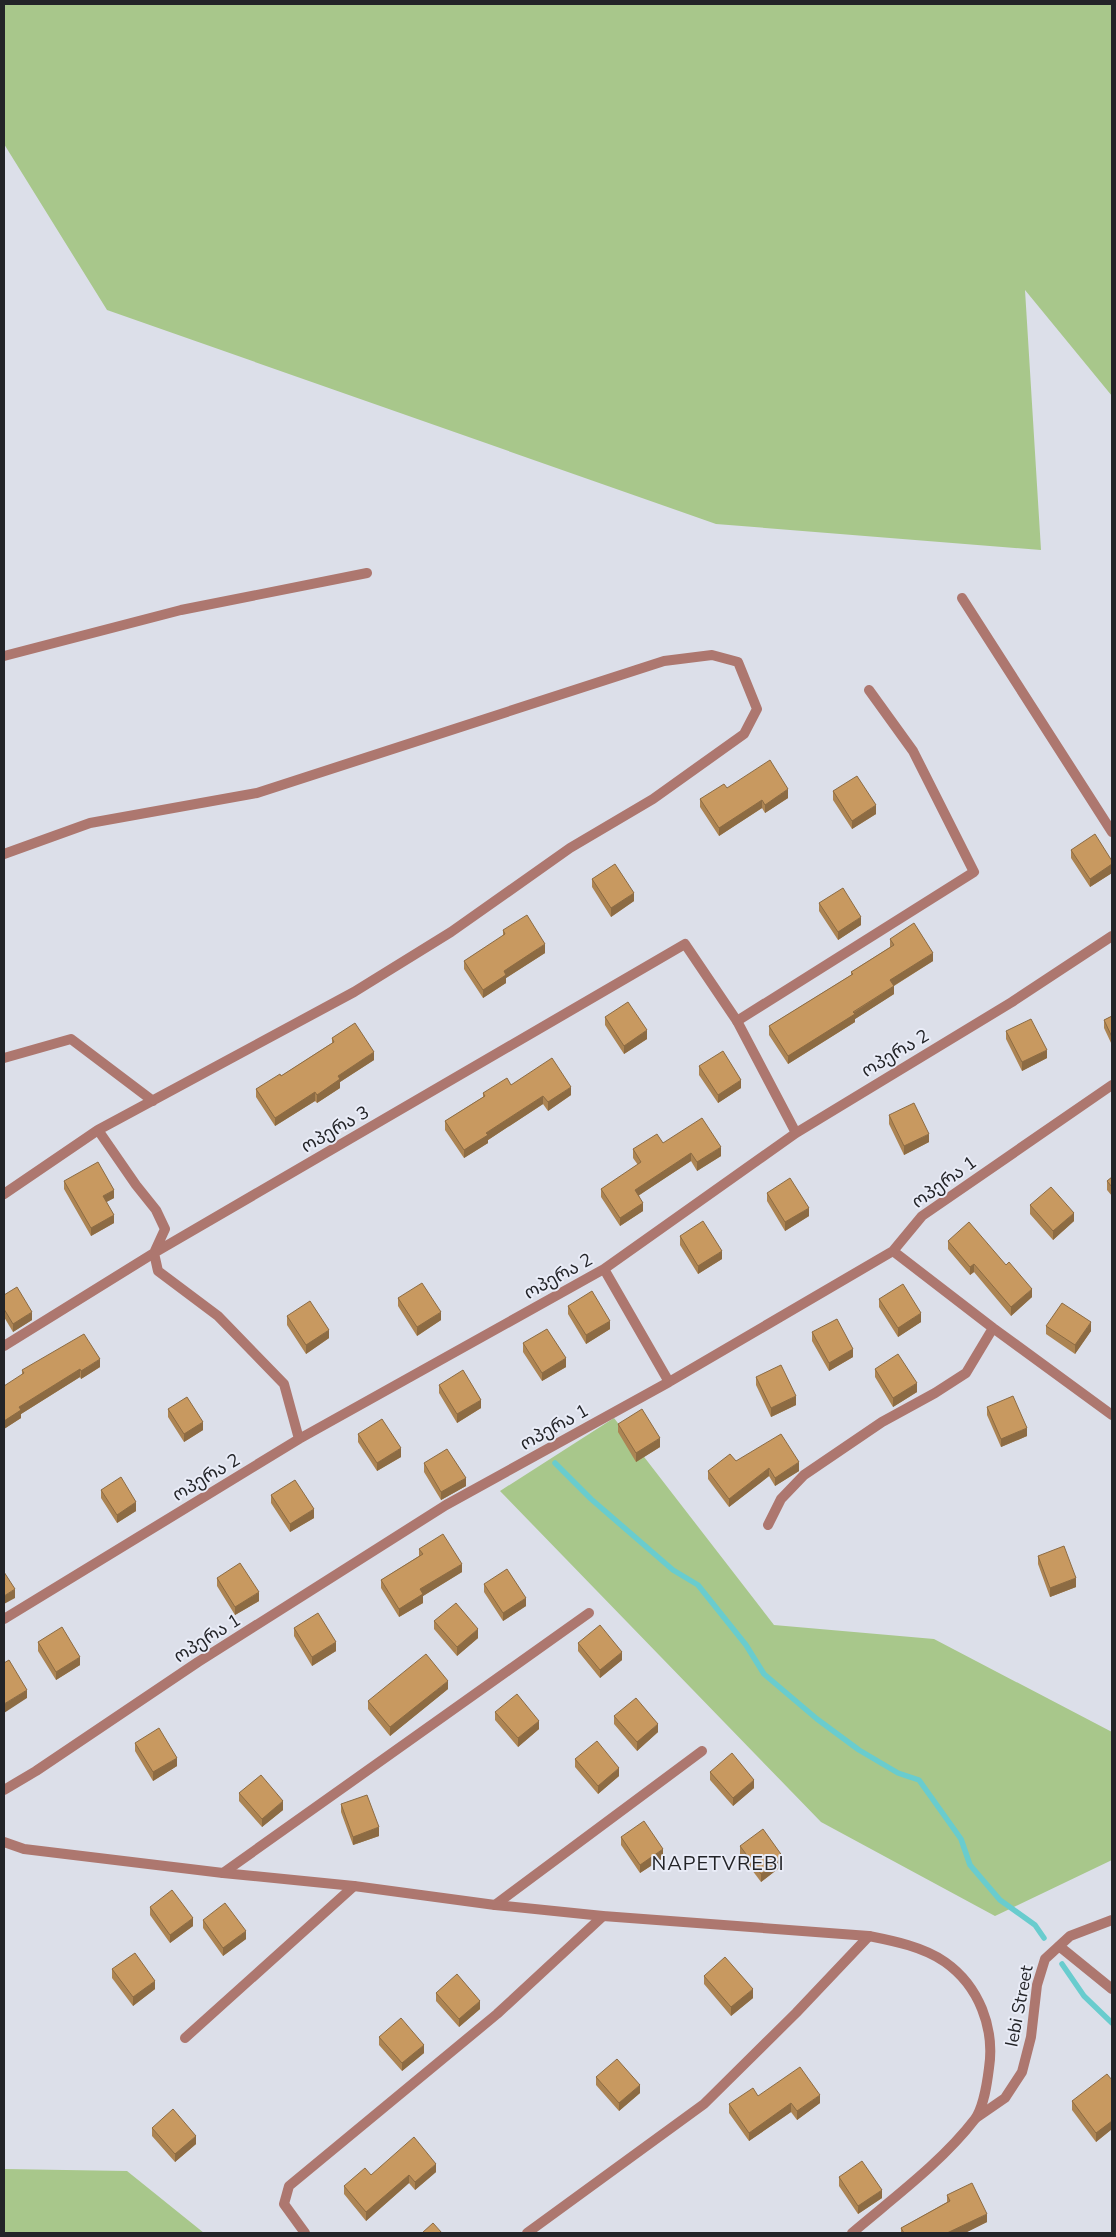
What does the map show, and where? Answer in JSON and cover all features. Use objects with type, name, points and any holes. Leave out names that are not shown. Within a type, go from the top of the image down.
[{"type":"street","points":[[4,656],[181,610],[367,573]]},
{"type":"street","points":[[962,598],[1112,832]]},
{"type":"street","points":[[4,854],[90,823],[257,794],[664,661],[712,654],[738,662],[757,709],[744,734],[653,799],[570,848],[451,932],[354,992],[98,1130],[4,1194]]},
{"type":"street","points":[[796,1133],[737,1021],[974,872],[913,751],[869,690]]},
{"type":"street","name":"ოპერა 2","points":[[4,1619],[299,1440],[604,1268],[796,1133],[1012,1002],[1112,936]]},
{"type":"street","name":"ოპერა 3","points":[[4,1346],[154,1253],[685,944],[737,1021]]},
{"type":"street","points":[[4,1058],[71,1039],[153,1101]]},
{"type":"street","name":"ოპერა 1","points":[[4,1790],[36,1771],[198,1662],[446,1505],[669,1382],[893,1251],[922,1216],[1112,1085]]},
{"type":"street","points":[[98,1130],[136,1185],[156,1210],[165,1229],[154,1253],[158,1271],[218,1316],[284,1384],[299,1440]]},
{"type":"street","points":[[893,1251],[993,1328],[1112,1415]]},
{"type":"street","points":[[604,1268],[669,1382]]},
{"type":"street","points":[[768,1525],[781,1499],[804,1475],[882,1422],[935,1393],[966,1373],[993,1328]]},
{"type":"street","points":[[223,1873],[589,1613]]},
{"type":"street","points":[[495,1905],[702,1751]]},
{"type":"street","points":[[4,1842],[24,1849],[223,1873],[354,1886],[495,1905],[603,1916],[869,1936],[906,1944],[945,1961],[974,1990],[988,2022],[991,2055],[987,2087],[976,2118],[935,2160],[852,2233]]},
{"type":"street","points":[[185,2038],[354,1886]]},
{"type":"street","points":[[305,2233],[284,2204],[289,2186],[497,2014],[603,1916]]},
{"type":"street","name":"Iebi Street","points":[[976,2118],[1005,2098],[1022,2072],[1031,2037],[1037,1985],[1045,1959],[1070,1936],[1112,1920]]},
{"type":"street","points":[[527,2233],[704,2104],[796,2013],[869,1936]]},
{"type":"street","points":[[1059,1946],[1112,1989]]},
{"type":"green space","points":[[4,4],[1112,4],[1112,396],[1025,290],[1041,550],[716,524],[107,310],[4,144]]},
{"type":"green space","points":[[614,1418],[774,1625],[934,1639],[1112,1732],[1112,1860],[995,1916],[821,1822],[500,1491]]},
{"type":"green space","points":[[4,2169],[127,2171],[204,2233],[4,2233]]},
{"type":"building","points":[[770,760],[788,789],[765,805],[762,800],[719,828],[700,799],[724,784],[727,788]]},
{"type":"building","points":[[857,776],[876,805],[852,821],[833,791]]},
{"type":"building","points":[[1095,834],[1112,864],[1090,879],[1071,850]]},
{"type":"building","points":[[615,864],[634,893],[611,908],[592,879]]},
{"type":"building","points":[[843,888],[861,917],[838,932],[819,903]]},
{"type":"building","points":[[527,915],[545,944],[504,971],[506,975],[483,990],[464,961],[505,934],[503,930]]},
{"type":"building","points":[[914,923],[933,953],[890,980],[894,986],[853,1012],[855,1014],[788,1056],[769,1026],[853,974],[851,972],[894,945],[890,939]]},
{"type":"building","points":[[628,1002],[647,1030],[624,1046],[605,1017]]},
{"type":"building","points":[[1112,1016],[1112,1037],[1104,1020]]},
{"type":"building","points":[[1031,1019],[1047,1050],[1022,1062],[1006,1031]]},
{"type":"building","points":[[355,1023],[374,1052],[338,1076],[340,1079],[317,1095],[315,1092],[275,1118],[256,1089],[280,1074],[281,1076],[334,1042],[332,1038]]},
{"type":"building","points":[[723,1051],[741,1080],[718,1095],[699,1066]]},
{"type":"building","points":[[552,1058],[571,1087],[548,1102],[543,1096],[486,1133],[488,1135],[464,1150],[445,1121],[485,1096],[483,1093],[507,1078],[511,1085]]},
{"type":"building","points":[[914,1103],[929,1134],[904,1146],[889,1115]]},
{"type":"building","points":[[702,1118],[721,1147],[697,1162],[691,1153],[635,1190],[643,1203],[620,1218],[601,1189],[641,1162],[633,1149],[657,1134],[663,1143]]},
{"type":"building","points":[[98,1162],[114,1190],[103,1196],[114,1215],[91,1228],[64,1181]]},
{"type":"building","points":[[1112,1177],[1112,1187],[1107,1181]]},
{"type":"building","points":[[790,1178],[809,1208],[785,1222],[767,1193]]},
{"type":"building","points":[[1051,1187],[1074,1213],[1053,1231],[1030,1205]]},
{"type":"building","points":[[703,1221],[722,1251],[698,1266],[680,1236]]},
{"type":"building","points":[[969,1222],[1006,1265],[1009,1262],[1032,1289],[1011,1307],[974,1264],[970,1267],[948,1241]]},
{"type":"building","points":[[422,1283],[441,1312],[417,1327],[398,1298]]},
{"type":"building","points":[[903,1284],[921,1313],[898,1328],[879,1299]]},
{"type":"building","points":[[17,1287],[32,1312],[13,1324],[4,1309],[4,1295]]},
{"type":"building","points":[[592,1291],[610,1321],[586,1335],[568,1306]]},
{"type":"building","points":[[310,1301],[329,1330],[306,1345],[287,1316]]},
{"type":"building","points":[[1062,1303],[1091,1322],[1075,1345],[1046,1326]]},
{"type":"building","points":[[837,1319],[853,1349],[829,1363],[812,1332]]},
{"type":"building","points":[[547,1329],[566,1358],[542,1373],[523,1343]]},
{"type":"building","points":[[84,1334],[100,1359],[81,1371],[80,1369],[19,1407],[21,1410],[4,1421],[4,1386],[24,1373],[22,1370]]},
{"type":"building","points":[[898,1354],[917,1383],[893,1398],[875,1369]]},
{"type":"building","points":[[781,1365],[796,1396],[771,1408],[756,1377]]},
{"type":"building","points":[[463,1370],[481,1400],[457,1414],[439,1385]]},
{"type":"building","points":[[1013,1396],[1027,1428],[1001,1439],[987,1407]]},
{"type":"building","points":[[187,1397],[203,1422],[184,1434],[168,1409]]},
{"type":"building","points":[[642,1409],[660,1438],[636,1453],[618,1424]]},
{"type":"building","points":[[382,1419],[401,1448],[377,1463],[358,1434]]},
{"type":"building","points":[[781,1434],[799,1462],[775,1478],[769,1468],[729,1499],[708,1471],[730,1454],[736,1461]]},
{"type":"building","points":[[447,1449],[466,1478],[441,1492],[424,1463]]},
{"type":"building","points":[[121,1477],[136,1502],[117,1515],[101,1490]]},
{"type":"building","points":[[295,1480],[314,1509],[290,1524],[271,1495]]},
{"type":"building","points":[[443,1534],[462,1564],[420,1589],[423,1594],[399,1609],[381,1580],[423,1554],[419,1549]]},
{"type":"building","points":[[1064,1546],[1076,1578],[1050,1588],[1038,1556]]},
{"type":"building","points":[[240,1563],[259,1592],[235,1607],[217,1578]]},
{"type":"building","points":[[507,1569],[526,1598],[503,1613],[484,1584]]},
{"type":"building","points":[[4,1572],[15,1589],[4,1596]]},
{"type":"building","points":[[456,1603],[478,1629],[457,1647],[434,1621]]},
{"type":"building","points":[[318,1613],[336,1642],[312,1657],[294,1628]]},
{"type":"building","points":[[600,1625],[622,1652],[600,1670],[578,1643]]},
{"type":"building","points":[[62,1627],[80,1657],[56,1672],[38,1642]]},
{"type":"building","points":[[426,1654],[448,1681],[390,1727],[368,1701]]},
{"type":"building","points":[[9,1660],[27,1690],[4,1704],[4,1663]]},
{"type":"building","points":[[517,1694],[539,1721],[518,1738],[495,1712]]},
{"type":"building","points":[[636,1698],[658,1724],[637,1742],[614,1716]]},
{"type":"building","points":[[159,1728],[177,1758],[153,1772],[135,1743]]},
{"type":"building","points":[[597,1741],[619,1768],[598,1786],[575,1759]]},
{"type":"building","points":[[732,1753],[754,1780],[733,1798],[710,1772]]},
{"type":"building","points":[[261,1775],[283,1801],[262,1819],[239,1793]]},
{"type":"building","points":[[367,1795],[379,1827],[353,1837],[341,1804]]},
{"type":"building","points":[[644,1821],[663,1849],[640,1865],[621,1837]]},
{"type":"building","points":[[763,1829],[783,1857],[761,1874],[740,1846]]},
{"type":"building","points":[[172,1890],[193,1918],[170,1935],[150,1907]]},
{"type":"building","points":[[225,1903],[246,1931],[223,1948],[203,1920]]},
{"type":"building","points":[[135,1953],[155,1981],[133,1997],[112,1969]]},
{"type":"building","points":[[725,1957],[753,1989],[731,2007],[704,1976]]},
{"type":"building","points":[[457,1974],[480,2001],[459,2019],[436,1993]]},
{"type":"building","points":[[401,2018],[424,2045],[402,2063],[379,2037]]},
{"type":"building","points":[[617,2059],[640,2085],[619,2103],[596,2077]]},
{"type":"building","points":[[800,2067],[820,2095],[797,2111],[791,2103],[749,2133],[729,2104],[753,2088],[758,2096]]},
{"type":"building","points":[[1107,2074],[1112,2080],[1112,2121],[1096,2133],[1072,2101]]},
{"type":"building","points":[[173,2109],[196,2136],[175,2154],[152,2128]]},
{"type":"building","points":[[414,2137],[436,2164],[415,2182],[409,2175],[366,2212],[344,2186],[365,2168],[371,2175]]},
{"type":"building","points":[[862,2161],[882,2190],[858,2206],[839,2177]]},
{"type":"building","points":[[972,2183],[987,2214],[947,2233],[904,2233],[901,2228],[950,2201],[947,2195]]},
{"type":"building","points":[[433,2223],[442,2233],[422,2233]]},
{"type":"waterway","points":[[555,1463],[591,1499],[673,1570],[698,1585],[746,1645],[764,1674],[817,1719],[859,1750],[898,1773],[919,1780],[961,1839],[970,1865],[1000,1900],[1035,1925],[1044,1938]]},
{"type":"waterway","points":[[1062,1964],[1084,1996],[1112,2023]]},
{"type":"district","name":"NAPETVREBI","points":[[718,1863]]}]
